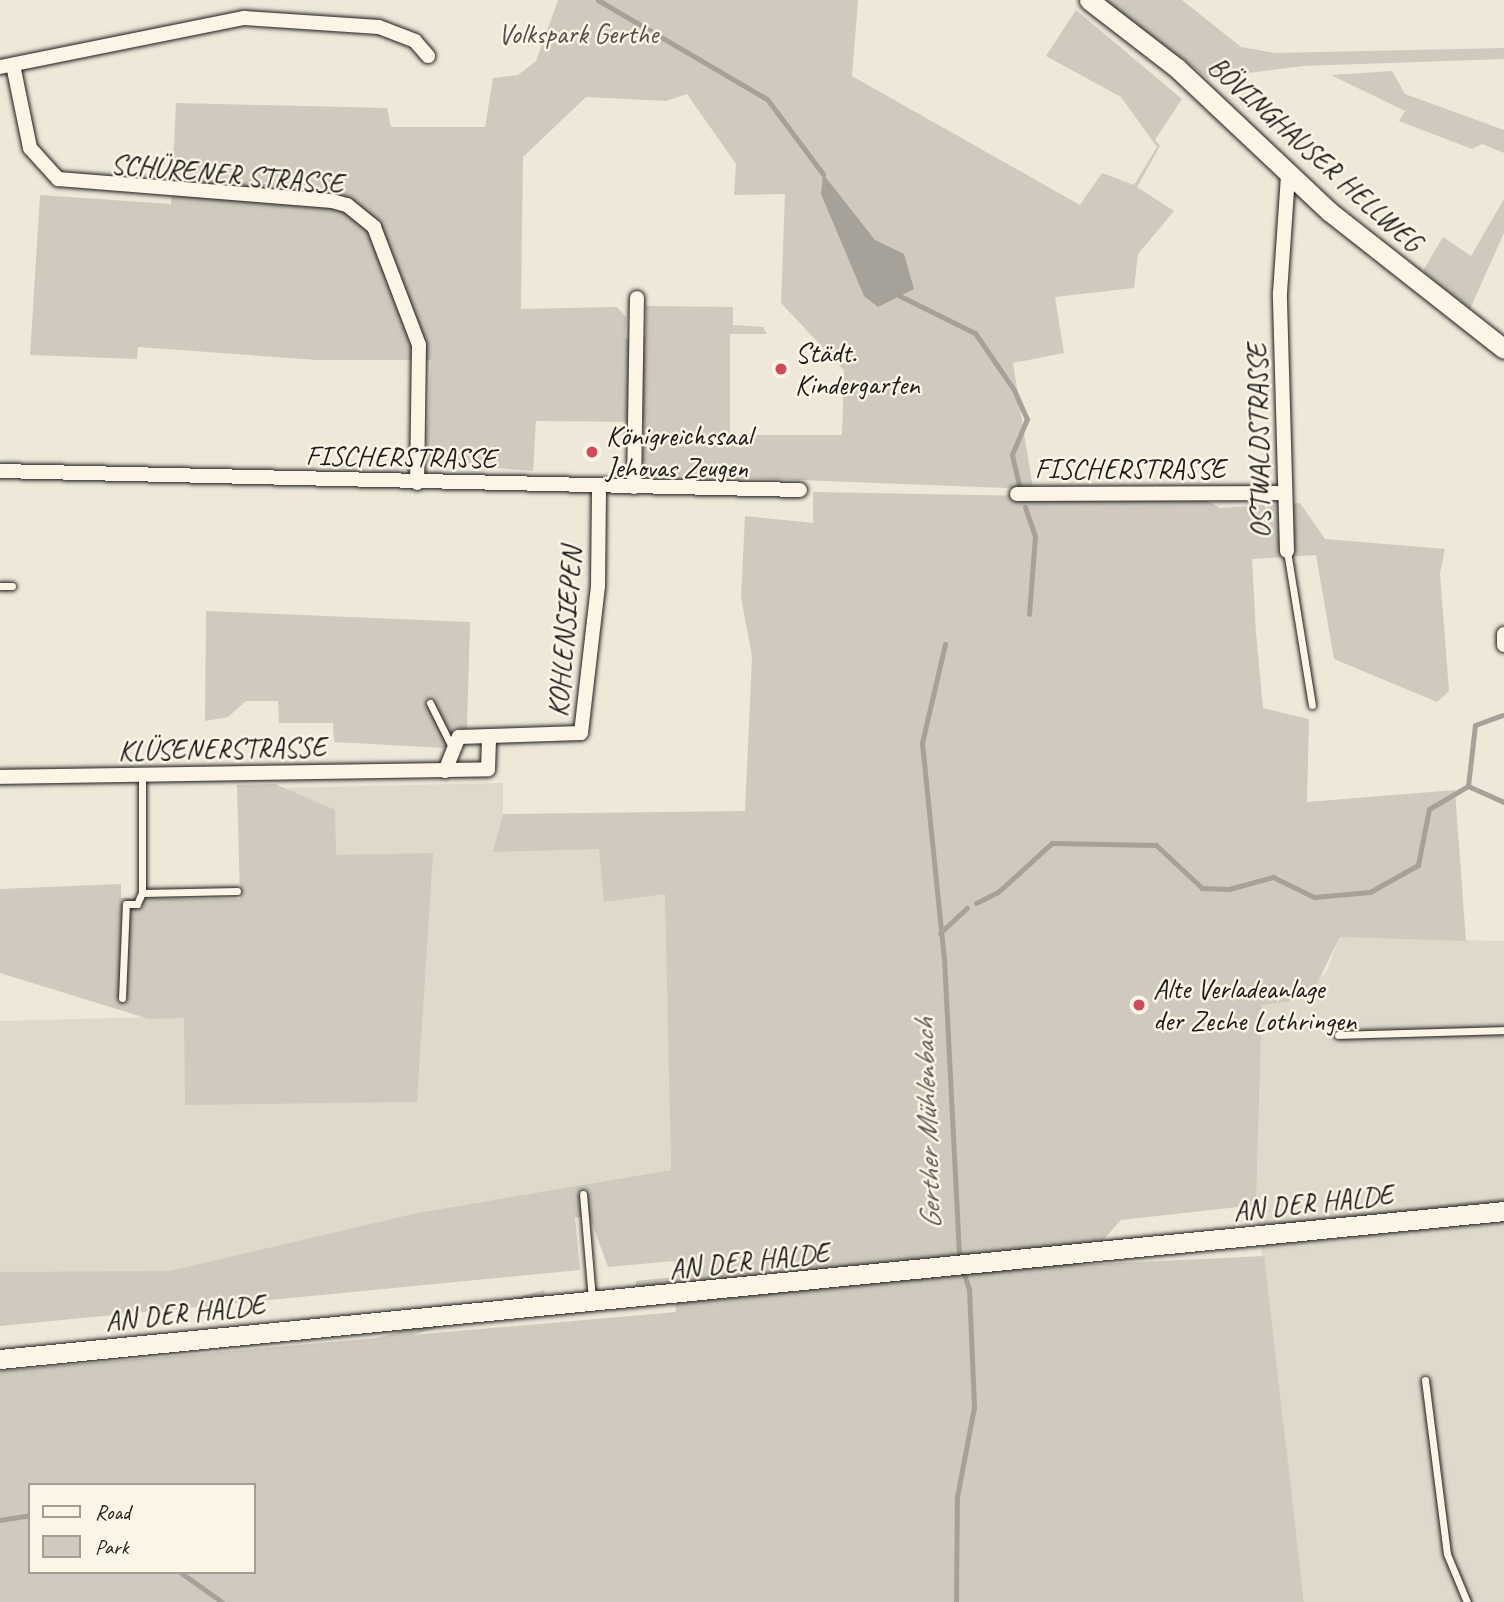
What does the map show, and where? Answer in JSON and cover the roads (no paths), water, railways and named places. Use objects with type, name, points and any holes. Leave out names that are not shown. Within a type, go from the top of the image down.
[{"type":"street","name":"BÖVINGHAUSER HELLWEG","points":[[1089,0],[1177,68],[1288,176],[1504,349]]},
{"type":"street","points":[[7,66],[244,18],[379,27],[415,41],[428,56]]},
{"type":"street","name":"SCHÜRENER STRASSE","points":[[7,66],[30,148],[58,179],[332,201],[347,205],[374,227],[419,345],[417,483]]},
{"type":"street","name":"OSTWALDSTRASSE","points":[[1287,551],[1280,293],[1288,176]]},
{"type":"street","points":[[634,487],[637,298]]},
{"type":"street","name":"FISCHERSTRASSE","points":[[0,471],[800,490]]},
{"type":"street","name":"KOHLENSIEPEN","points":[[489,736],[580,733],[598,586],[599,486]]},
{"type":"street","name":"FISCHERSTRASSE","points":[[1017,494],[1285,493]]},
{"type":"street","points":[[1504,634],[1504,645]]},
{"type":"street","points":[[445,771],[459,737],[489,736]]},
{"type":"street","name":"KLÜSENERSTRASSE","points":[[0,777],[488,769],[489,736]]},
{"type":"street","name":"AN DER HALDE","points":[[0,1359],[593,1305],[1028,1260],[1249,1229],[1504,1211]]},
{"type":"lane","name":"OSTWALDSTRASSE","points":[[1287,551],[1312,705]]},
{"type":"lane","points":[[0,586],[12,586]]},
{"type":"lane","points":[[430,703],[454,749]]},
{"type":"lane","points":[[122,998],[125,904],[137,904],[142,893],[142,775]]},
{"type":"lane","points":[[142,893],[237,891]]},
{"type":"lane","points":[[1338,1035],[1504,1030]]},
{"type":"lane","points":[[583,1194],[593,1305]]},
{"type":"lane","points":[[1425,1380],[1447,1554],[1467,1602]]},
{"type":"waterway","name":"Gerther Mühlenbach","points":[[598,0],[767,99],[823,174]]},
{"type":"waterway","name":"Gerther Mühlenbach","points":[[900,296],[975,333],[1014,390],[1027,419],[1012,455],[1019,485]]},
{"type":"waterway","name":"Gerther Mühlenbach","points":[[1025,507],[1035,536],[1029,614]]},
{"type":"waterway","name":"Gerther Mühlenbach","points":[[945,644],[922,743],[944,958],[959,1259]]},
{"type":"waterway","points":[[976,903],[998,892],[1052,843],[1156,845],[1202,888],[1229,889],[1273,877],[1314,897],[1370,892],[1418,865],[1429,809],[1468,786],[1475,725],[1502,715]]},
{"type":"waterway","points":[[1468,786],[1504,802]]},
{"type":"waterway","points":[[940,933],[967,908]]},
{"type":"waterway","name":"Gerther Mühlenbach","points":[[956,1602],[957,1497],[974,1407],[969,1289],[962,1269]]},
{"type":"waterway","points":[[0,1520],[28,1515]]},
{"type":"waterway","points":[[183,1574],[222,1602]]},
{"type":"place","name":"Städt. Kindergarten","points":[[781,369]]},
{"type":"place","name":"Königreichssaal Jehovas Zeugen","points":[[592,452]]},
{"type":"place","name":"Alte Verladeanlage der Zeche Lothringen","points":[[1139,1005]]},
{"type":"park label","name":"Volkspark Gerthe","points":[[578,34]]}]
